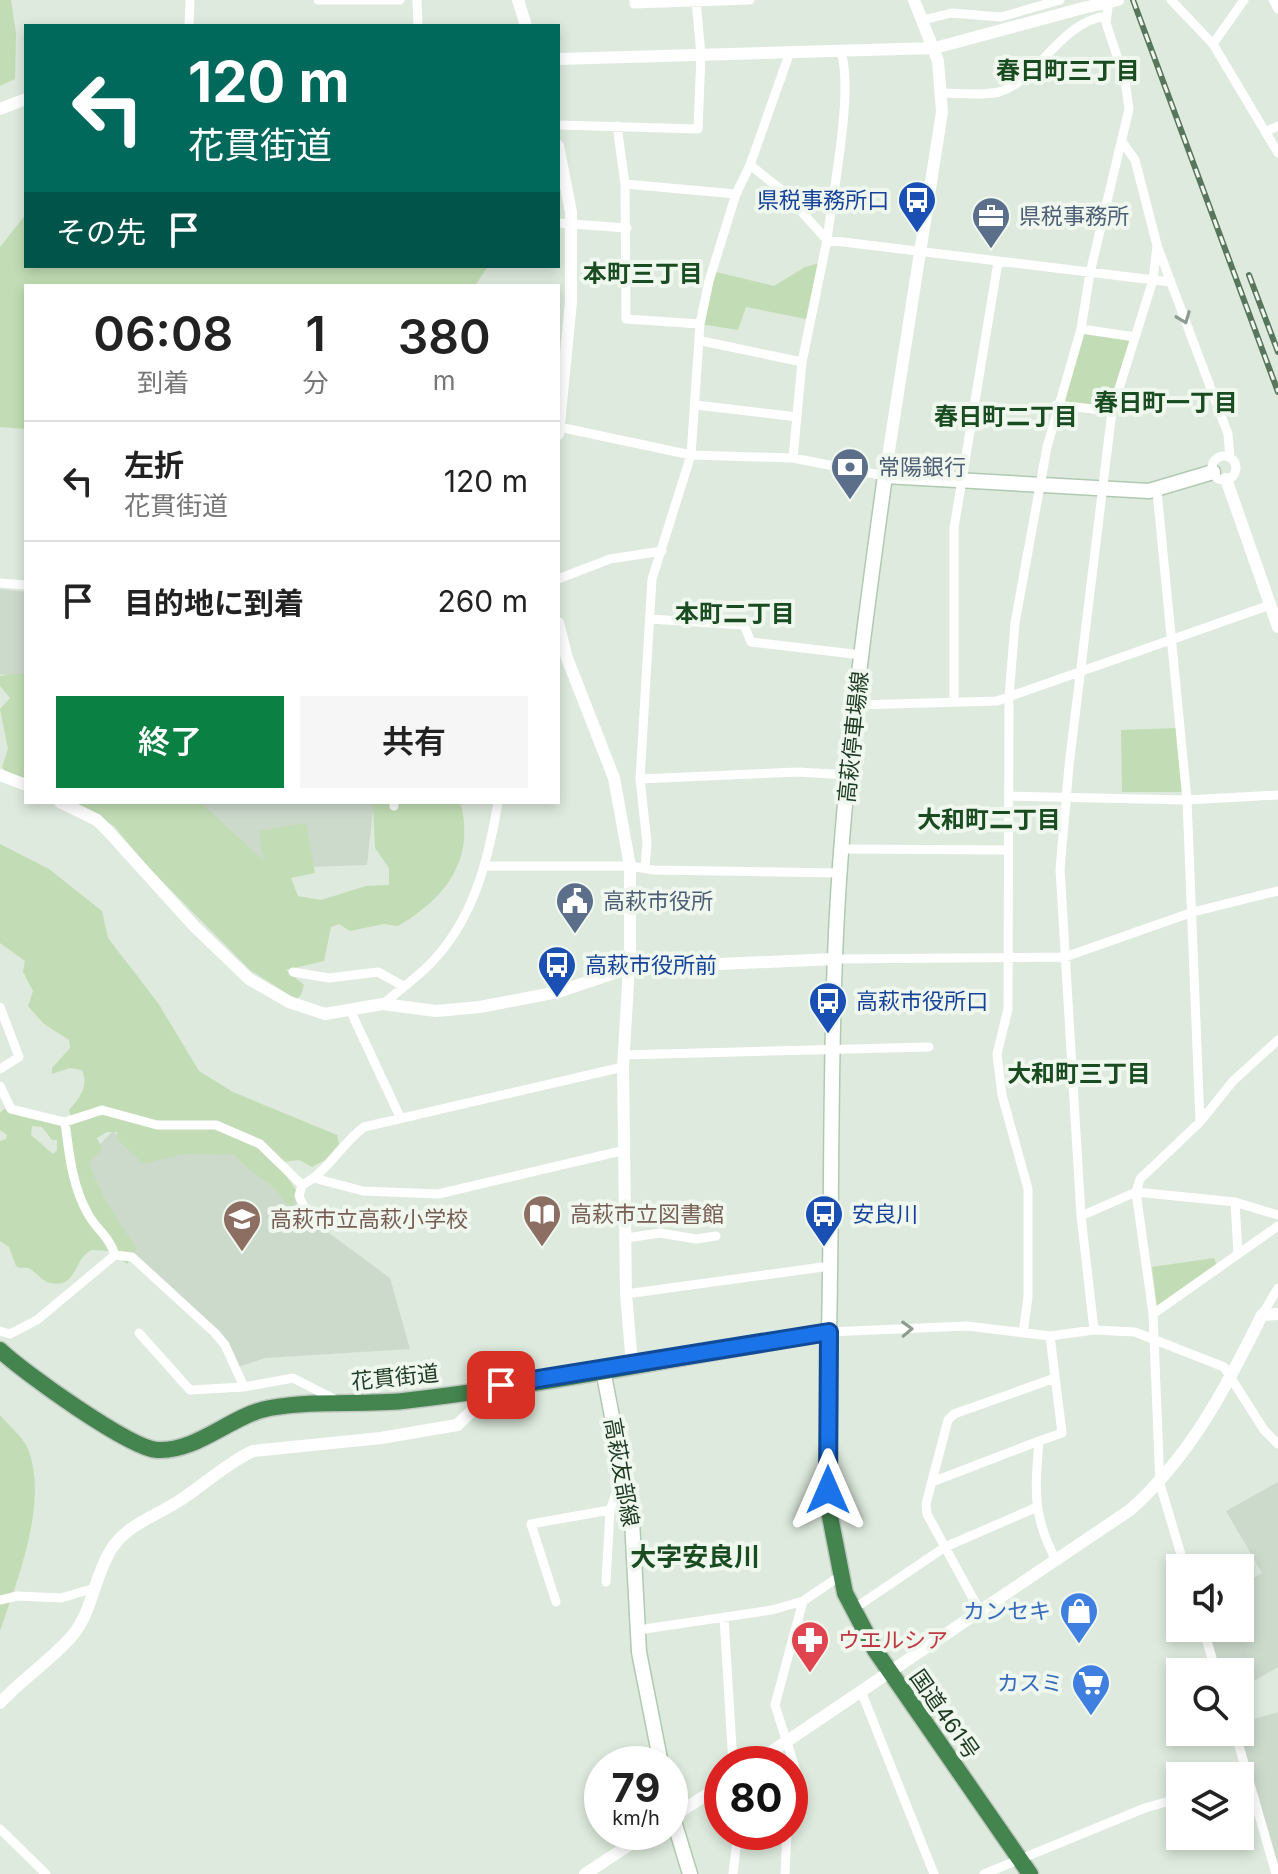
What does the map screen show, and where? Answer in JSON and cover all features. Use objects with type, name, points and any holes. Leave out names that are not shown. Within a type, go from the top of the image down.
[{"type":"highway","name":"花貫街道","points":[[0,1350],[27,1373],[127,1441],[143,1447],[176,1449],[241,1414],[281,1406],[404,1400],[829,1332]]},
{"type":"highway","name":"国道461号","points":[[829,1332],[828,1506],[840,1576],[852,1610],[890,1672],[1025,1868]]},
{"type":"main road","points":[[885,476],[1157,491],[1219,476]]},
{"type":"main road","name":"高萩停車場線","points":[[829,1332],[835,959],[840,873],[856,705],[885,476]]},
{"type":"main road","name":"高萩友部線","points":[[603,1370],[627,1490],[635,1548],[638,1630],[647,1704],[657,1746]]},
{"type":"main road","points":[[682,1850],[690,1874]]},
{"type":"street","points":[[189,24],[190,0]]},
{"type":"street","points":[[318,0],[400,0]]},
{"type":"street","points":[[417,0],[418,24]]},
{"type":"street","points":[[518,0],[525,24]]},
{"type":"street","points":[[634,0],[634,4],[750,0]]},
{"type":"street","points":[[560,427],[691,455],[793,458],[885,476],[941,129],[942,93],[935,48],[914,0]]},
{"type":"street","points":[[923,20],[951,13],[1001,17],[1060,0]]},
{"type":"street","points":[[1023,1333],[1028,1297],[1028,1189],[1002,1095],[997,1054],[1008,1009],[1005,956],[1009,697],[1019,592],[1038,485],[1056,405],[1081,329],[1090,273],[1123,143],[1128,94],[1107,16],[1109,0]]},
{"type":"street","points":[[560,59],[935,48],[1118,0]]},
{"type":"street","points":[[1171,0],[1213,44],[1278,153]]},
{"type":"street","points":[[1213,44],[1244,0]]},
{"type":"street","points":[[1273,0],[1278,9]]},
{"type":"street","points":[[560,125],[698,129],[701,55],[696,1]]},
{"type":"street","points":[[942,93],[1002,91],[1075,28],[1096,17],[1107,16]]},
{"type":"street","points":[[793,458],[802,362],[827,240],[844,93],[844,60],[840,50]]},
{"type":"street","points":[[645,867],[647,843],[640,779],[652,579],[691,455],[702,341],[700,324],[709,281],[736,194],[750,165],[790,52]]},
{"type":"street","points":[[0,109],[24,100]]},
{"type":"street","points":[[617,126],[625,184],[626,319],[700,324]]},
{"type":"street","points":[[1267,131],[1278,126]]},
{"type":"street","points":[[1123,143],[1135,160],[1157,245],[1228,434],[1230,458],[1236,470],[1219,476]]},
{"type":"street","points":[[750,165],[783,191],[827,240],[1170,282]]},
{"type":"street","points":[[560,172],[571,302],[560,417]]},
{"type":"street","points":[[625,184],[736,194]]},
{"type":"street","points":[[564,223],[627,228]]},
{"type":"street","points":[[1094,1330],[1081,1216],[1060,869],[1112,411],[1153,280],[1157,245]]},
{"type":"street","points":[[954,702],[952,544],[998,262]]},
{"type":"street","points":[[1081,329],[1135,337]]},
{"type":"street","points":[[702,341],[802,362]]},
{"type":"street","points":[[696,405],[797,417]]},
{"type":"street","points":[[1056,405],[1112,411]]},
{"type":"street","points":[[1230,458],[1215,460],[1219,476],[1278,627]]},
{"type":"street","points":[[1157,491],[1187,800],[1200,1122]]},
{"type":"street","points":[[560,578],[618,557],[662,551]]},
{"type":"street","points":[[0,583],[24,585]]},
{"type":"street","points":[[856,705],[997,701],[1270,605]]},
{"type":"street","points":[[650,619],[744,625],[751,642],[862,655]]},
{"type":"street","points":[[560,630],[576,685],[614,778],[630,866],[629,968],[623,1061],[626,1294],[632,1364]]},
{"type":"street","points":[[640,779],[798,772],[849,775]]},
{"type":"street","points":[[0,775],[24,784]]},
{"type":"street","points":[[1009,796],[1187,800],[1278,795]]},
{"type":"street","points":[[64,804],[97,820],[194,926],[249,979],[269,993],[325,1014],[351,1012],[383,1004],[436,1011],[480,1007],[558,992],[629,968],[835,959],[1065,957],[1193,912],[1278,891]]},
{"type":"street","points":[[383,1004],[428,966],[476,897],[487,866],[498,804]]},
{"type":"street","points":[[842,849],[1008,850]]},
{"type":"street","points":[[487,866],[630,866],[840,873]]},
{"type":"street","points":[[293,972],[329,978],[378,972],[403,986]]},
{"type":"street","points":[[0,1007],[19,1057],[0,1069]]},
{"type":"street","points":[[351,1012],[400,1117]]},
{"type":"street","points":[[1181,1554],[1160,1484],[1153,1374],[1153,1314],[1136,1192],[1140,1179],[1200,1122],[1233,1081],[1278,1040]]},
{"type":"street","points":[[313,1227],[299,1196],[302,1185],[314,1178],[343,1144],[364,1127],[623,1061],[835,1048],[929,1047]]},
{"type":"street","points":[[0,1086],[11,1109],[65,1122],[102,1110],[157,1125],[216,1125],[260,1144],[294,1173],[302,1185]]},
{"type":"street","points":[[65,1122],[78,1190],[89,1217],[107,1236],[115,1255]]},
{"type":"street","points":[[314,1178],[363,1191],[438,1194],[625,1150]]},
{"type":"street","points":[[1081,1216],[1136,1192],[1235,1202],[1278,1215]]},
{"type":"street","points":[[1235,1202],[1238,1254]]},
{"type":"street","points":[[1153,1314],[1278,1226]]},
{"type":"street","points":[[626,1238],[660,1233],[696,1239],[716,1236]]},
{"type":"street","points":[[0,1331],[10,1334],[37,1320],[115,1255],[132,1257],[215,1333],[225,1345],[244,1387]]},
{"type":"street","points":[[626,1294],[830,1266]]},
{"type":"street","points":[[780,1746],[981,1613],[1130,1510],[1160,1484],[1231,1376],[1278,1288]]},
{"type":"street","points":[[1262,1315],[1278,1314]]},
{"type":"street","points":[[829,1332],[967,1326],[1050,1336],[1094,1330],[1135,1332],[1224,1367],[1264,1430],[1278,1444]]},
{"type":"street","points":[[139,1333],[190,1390],[244,1387],[293,1378],[343,1404]]},
{"type":"street","points":[[932,1482],[1062,1433],[1050,1336]]},
{"type":"street","points":[[981,1613],[927,1514],[948,1420],[954,1414],[1055,1378]]},
{"type":"street","points":[[0,1703],[73,1635],[87,1612],[116,1542],[237,1458],[269,1447],[381,1438],[457,1425],[473,1410],[475,1389]]},
{"type":"street","points":[[1039,1441],[1035,1508],[1040,1530],[1056,1560]]},
{"type":"street","points":[[606,1582],[610,1510],[617,1491],[627,1490]]},
{"type":"street","points":[[852,1610],[945,1547],[1035,1508]]},
{"type":"street","points":[[556,1602],[531,1524],[610,1510]]},
{"type":"street","points":[[638,1630],[746,1616],[803,1601],[840,1576]]},
{"type":"street","points":[[0,1600],[17,1596],[61,1598],[95,1588]]},
{"type":"street","points":[[787,1746],[775,1705],[803,1601]]},
{"type":"street","points":[[724,1617],[732,1746]]},
{"type":"street","points":[[861,1691],[934,1874]]},
{"type":"street","points":[[984,1874],[1012,1861],[1025,1868],[1145,1808],[1166,1802]]},
{"type":"street","points":[[1254,1807],[1276,1874]]},
{"type":"street","points":[[0,1829],[46,1874]]},
{"type":"street","points":[[585,1874],[622,1850]]},
{"type":"street","points":[[733,1874],[736,1850]]},
{"type":"street","points":[[785,1874],[786,1850]]},
{"type":"shaded area","points":[[0,589],[24,592],[24,680],[0,674]]},
{"type":"shaded area","points":[[194,804],[374,804],[367,865],[252,869]]},
{"type":"shaded area","name":"高萩市立高萩小学校","points":[[113,1131],[146,1160],[203,1139],[282,1175],[318,1225],[390,1278],[410,1349],[265,1358],[238,1367],[234,1353],[214,1329],[124,1246],[85,1159]]},
{"type":"shaded area","points":[[1278,1482],[1278,1667],[1254,1681],[1254,1658],[1217,1658],[1212,1642],[1254,1642],[1254,1578],[1262,1573],[1254,1554],[1251,1554],[1226,1511]]},
{"type":"shaded area","points":[[1278,1712],[1278,1874],[1254,1787],[1254,1762],[1247,1762],[1243,1746],[1254,1746],[1254,1719]]},
{"type":"green space","points":[[0,0],[11,0],[16,34],[15,79],[0,86]]},
{"type":"green space","points":[[24,217],[24,268],[487,268],[476,284],[24,284],[24,429],[0,427],[0,247]]},
{"type":"green space","points":[[823,262],[811,320],[746,307],[738,330],[700,324],[712,271],[774,286],[805,267]]},
{"type":"green space","points":[[1081,329],[1135,337],[1112,411],[1056,405]]},
{"type":"green space","points":[[24,673],[24,777],[9,774],[2,767],[8,749],[0,709],[10,698],[0,686],[0,676]]},
{"type":"green space","points":[[1177,728],[1183,792],[1122,792],[1121,730]]},
{"type":"green space","points":[[76,804],[202,804],[263,860],[259,831],[306,823],[315,873],[291,878],[298,896],[321,900],[366,886],[389,885],[389,868],[375,848],[375,804],[460,804],[464,844],[452,876],[442,891],[398,926],[384,924],[350,931],[339,924],[331,927],[324,961],[286,970],[304,985],[296,999],[250,970],[147,866],[114,826]]},
{"type":"green space","points":[[0,844],[49,869],[102,911],[108,938],[158,1003],[199,1071],[233,1092],[337,1135],[339,1144],[325,1160],[312,1167],[299,1160],[283,1162],[285,1174],[298,1193],[292,1206],[235,1155],[183,1154],[143,1164],[118,1140],[117,1132],[107,1132],[97,1138],[102,1149],[90,1162],[109,1205],[137,1247],[127,1264],[109,1251],[92,1250],[81,1259],[71,1277],[59,1284],[47,1282],[31,1269],[16,1266],[9,1247],[0,1241],[0,1141],[7,1135],[0,1130],[0,1113],[4,1109],[63,1127],[71,1116],[69,1110],[84,1087],[84,1076],[82,1070],[70,1068],[52,1074],[52,1068],[70,1048],[69,1040],[44,1024],[28,1006],[33,991],[23,972],[25,961],[0,943]],"holes":[[[32,1126],[42,1127],[52,1140],[57,1140],[57,1150],[53,1154],[31,1135]]]},
{"type":"green space","points":[[1214,1258],[1217,1266],[1157,1307],[1152,1267]]},
{"type":"green space","points":[[0,1415],[28,1449],[34,1470],[35,1493],[28,1541],[0,1631]]},
{"type":"railway","points":[[1133,0],[1278,392]]},
{"type":"railway","points":[[1249,275],[1278,352]]},
{"type":"place","name":"県税事務所口","points":[[917,234]]},
{"type":"place","name":"県税事務所","points":[[991,250]]},
{"type":"place","name":"常陽銀行","points":[[850,501]]},
{"type":"place","name":"高萩市役所","points":[[575,935]]},
{"type":"place","name":"高萩市役所前","points":[[557,999]]},
{"type":"place","name":"高萩市役所口","points":[[828,1035]]},
{"type":"place","name":"高萩市立図書館","points":[[542,1248]]},
{"type":"place","name":"安良川","points":[[824,1248]]},
{"type":"place","name":"高萩市立高萩小学校","points":[[242,1253]]},
{"type":"place","name":"カンセキ","points":[[1079,1645]]},
{"type":"place","name":"ウエルシア","points":[[810,1674]]},
{"type":"place","name":"カスミ","points":[[1091,1717]]},
{"type":"district","name":"春日町三丁目","points":[[1068,70]]},
{"type":"district","name":"本町三丁目","points":[[643,273]]},
{"type":"district","name":"春日町一丁目","points":[[1166,402]]},
{"type":"district","name":"春日町二丁目","points":[[1006,416]]},
{"type":"district","name":"本町二丁目","points":[[735,613]]},
{"type":"district","name":"大和町二丁目","points":[[989,819]]},
{"type":"district","name":"大和町三丁目","points":[[1079,1073]]},
{"type":"district","name":"大字安良川","points":[[695,1556]]},
{"type":"route","points":[[501,1385],[829,1332],[828,1490]]}]
